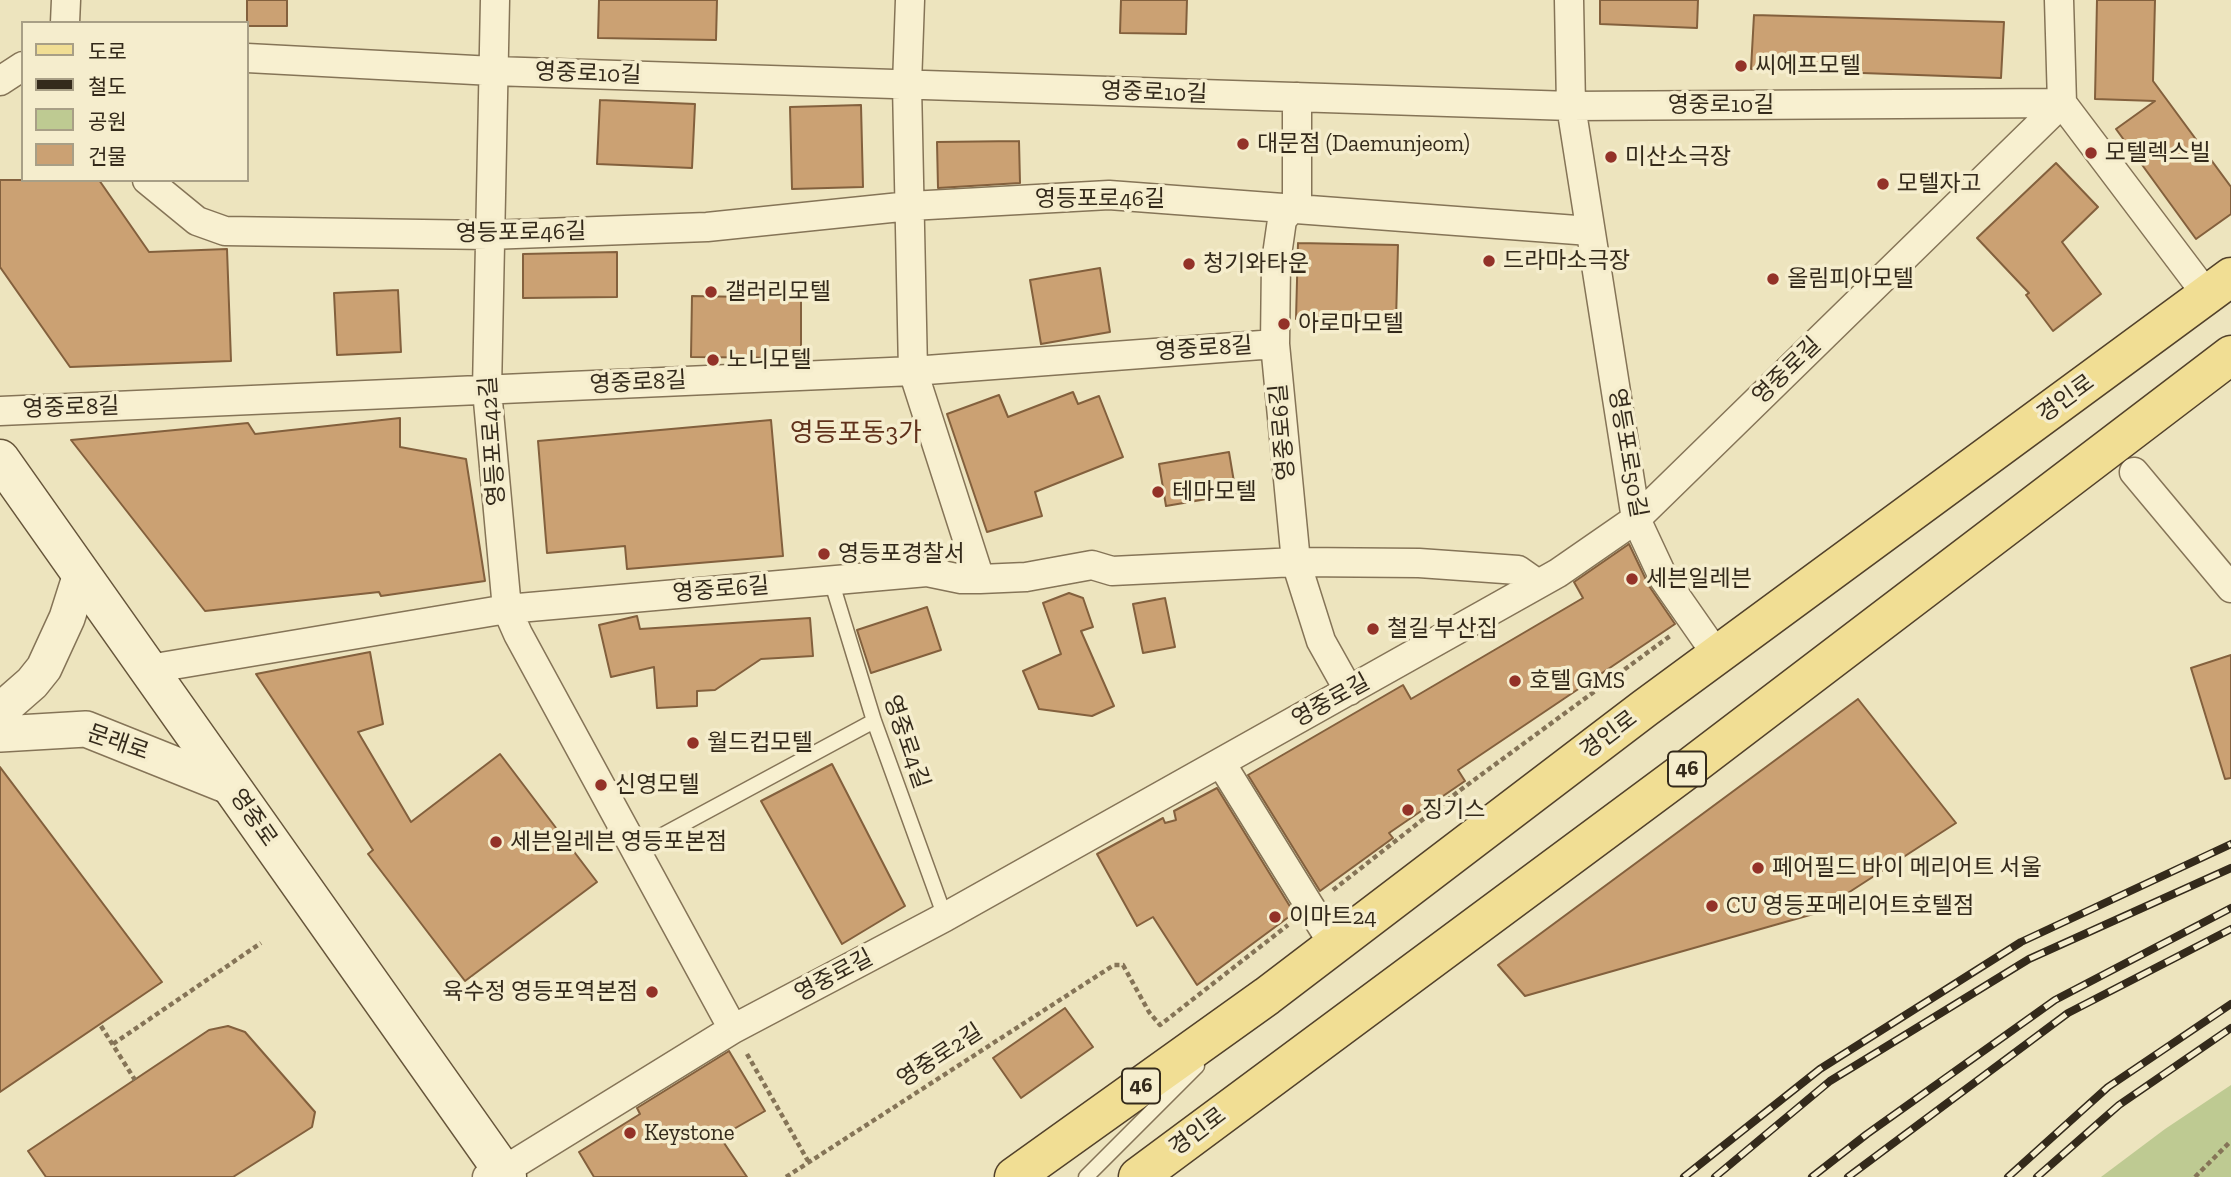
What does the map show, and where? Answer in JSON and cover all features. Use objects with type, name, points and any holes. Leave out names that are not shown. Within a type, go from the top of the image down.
[{"type":"main road","name":"경인로","points":[[1014,1177],[1267,996],[1717,656],[2219,286]]},
{"type":"main road","name":"경인로","points":[[1138,1177],[1678,776],[2231,355]]},
{"type":"main road","name":"영중로","points":[[0,459],[149,669],[499,1175]]},
{"type":"street","points":[[65,21],[66,0]]},
{"type":"street","name":"영등포로42길","points":[[495,0],[488,235],[487,390],[507,609],[518,634],[733,1029]]},
{"type":"street","points":[[910,0],[907,85],[913,371],[980,579]]},
{"type":"street","name":"영등포로50길","points":[[1569,0],[1571,106],[1636,519],[1664,579],[1717,656]]},
{"type":"street","points":[[2059,0],[2062,103]]},
{"type":"street","name":"영중로10길","points":[[248,58],[493,71],[1571,106],[2062,103]]},
{"type":"street","points":[[0,80],[21,67]]},
{"type":"street","name":"영중로6길","points":[[1297,97],[1297,201],[1282,220],[1276,262],[1275,344],[1296,562],[1321,641],[1349,691]]},
{"type":"street","name":"경인로","points":[[2062,103],[2219,286]]},
{"type":"street","name":"영중로길","points":[[499,1175],[733,1029],[945,917],[1349,691],[1538,584],[1636,519],[2062,103]]},
{"type":"street","name":"영등포로46길","points":[[149,182],[197,222],[225,231],[488,235],[707,227],[910,206],[1109,195],[1290,210]]},
{"type":"street","points":[[1290,210],[1590,231]]},
{"type":"street","name":"영중로8길","points":[[0,411],[913,371],[1275,344]]},
{"type":"street","points":[[2134,472],[2231,588]]},
{"type":"street","name":"영중로6길","points":[[149,669],[507,609],[927,572],[961,579],[980,579],[1026,577],[1092,565],[1112,571],[1296,562],[1419,563],[1518,570],[1538,584]]},
{"type":"street","points":[[0,711],[44,668],[67,618],[81,574]]},
{"type":"street","name":"문래로","points":[[0,734],[86,729],[231,787]]},
{"type":"street","points":[[1221,763],[1334,944]]},
{"type":"lane","name":"영중로4길","points":[[831,580],[874,721],[945,917]]},
{"type":"lane","points":[[635,850],[874,721]]},
{"type":"lane","points":[[1086,1177],[1267,996]]},
{"type":"path","points":[[1310,908],[1459,791],[1691,621]]},
{"type":"path","name":"영중로2길","points":[[786,1177],[1114,965],[1123,965],[1149,1012],[1160,1025],[1310,908]]},
{"type":"path","points":[[113,1044],[261,943]]},
{"type":"path","points":[[101,1026],[135,1080]]},
{"type":"path","points":[[733,1029],[808,1161]]},
{"type":"path","points":[[2195,1177],[2231,1141]]},
{"type":"green space","points":[[2231,1085],[2231,1177],[2101,1177],[2165,1129]]},
{"type":"building","points":[[247,0],[287,0],[287,26],[248,26]]},
{"type":"building","points":[[599,0],[717,0],[716,40],[598,38]]},
{"type":"building","points":[[1121,0],[1187,0],[1186,34],[1120,33]]},
{"type":"building","points":[[1600,0],[1698,0],[1697,28],[1600,24]]},
{"type":"building","points":[[2097,0],[2155,0],[2153,81],[2231,187],[2231,214],[2196,239],[2116,129],[2155,101],[2095,99]]},
{"type":"building","points":[[1754,15],[2004,22],[2001,78],[1751,69]]},
{"type":"building","points":[[600,100],[695,104],[692,168],[597,164]]},
{"type":"building","points":[[861,105],[863,187],[792,189],[790,107]]},
{"type":"building","points":[[1019,141],[1020,183],[938,188],[937,142]]},
{"type":"building","points":[[2056,163],[2098,207],[2062,242],[2101,294],[2053,331],[2026,295],[2029,293],[1977,238]]},
{"type":"building","points":[[0,180],[100,182],[149,252],[227,249],[231,361],[70,367],[0,267]]},
{"type":"building","points":[[1298,243],[1398,245],[1396,321],[1296,319]]},
{"type":"building","points":[[617,252],[617,297],[523,298],[523,254]]},
{"type":"building","points":[[1100,268],[1110,332],[1041,344],[1030,280]]},
{"type":"building","points":[[398,290],[401,352],[337,355],[334,293]]},
{"type":"building","points":[[692,296],[801,298],[801,358],[691,357]]},
{"type":"building","points":[[1073,392],[1078,404],[1099,396],[1123,457],[1035,492],[1042,516],[987,532],[947,414],[999,395],[1008,417]]},
{"type":"building","points":[[400,418],[400,447],[466,459],[485,581],[381,596],[379,592],[205,611],[71,440],[248,423],[255,434]]},
{"type":"building","points":[[771,420],[783,556],[627,569],[625,546],[547,553],[538,441]]},
{"type":"building","points":[[1229,452],[1236,494],[1166,506],[1159,464]]},
{"type":"building","points":[[1629,544],[1649,586],[1675,624],[1458,770],[1465,781],[1389,833],[1393,838],[1320,891],[1248,775],[1403,685],[1411,699],[1583,598],[1574,582]]},
{"type":"building","points":[[1069,593],[1083,598],[1093,627],[1081,631],[1114,706],[1092,716],[1039,709],[1023,671],[1061,654],[1043,603]]},
{"type":"building","points":[[1165,598],[1175,647],[1143,653],[1133,604]]},
{"type":"building","points":[[927,607],[941,650],[871,673],[857,630]]},
{"type":"building","points":[[637,616],[640,629],[810,618],[813,656],[761,659],[715,690],[697,691],[697,706],[657,708],[654,667],[611,677],[599,625]]},
{"type":"building","points":[[370,652],[383,724],[358,732],[411,822],[500,754],[597,882],[465,981],[368,854],[373,850],[256,674]]},
{"type":"building","points":[[2231,655],[2231,778],[2225,779],[2191,668]]},
{"type":"building","name":"페어필드 바이 메리어트 서울","points":[[1858,699],[1956,823],[1817,913],[1525,996],[1498,965]]},
{"type":"building","points":[[832,764],[905,906],[842,944],[761,801]]},
{"type":"building","points":[[0,767],[162,982],[0,1092]]},
{"type":"building","points":[[1217,788],[1294,913],[1197,985],[1153,917],[1137,926],[1097,854],[1163,818],[1165,823],[1176,820],[1174,811]]},
{"type":"building","points":[[1065,1008],[1093,1047],[1021,1098],[993,1058]]},
{"type":"building","points":[[228,1026],[245,1032],[315,1112],[312,1127],[233,1177],[46,1177],[28,1151],[209,1030]]},
{"type":"building","points":[[729,1051],[765,1111],[720,1137],[747,1177],[594,1177],[579,1152],[640,1114],[637,1108]]},
{"type":"railway","points":[[1684,1177],[1820,1069],[2021,942],[2231,844]]},
{"type":"railway","points":[[1715,1177],[1830,1081],[2029,959],[2231,868]]},
{"type":"railway","points":[[1812,1177],[1867,1134],[2055,1000],[2231,908]]},
{"type":"railway","points":[[1848,1177],[2068,1013],[2231,929]]},
{"type":"railway","points":[[2008,1177],[2108,1087],[2231,1004]]},
{"type":"railway","points":[[2037,1177],[2119,1105],[2231,1028]]},
{"type":"place","name":"씨에프모텔","points":[[1741,66]]},
{"type":"place","name":"대문점 (Daemunjeom)","points":[[1243,144]]},
{"type":"place","name":"모텔렉스빌","points":[[2091,153]]},
{"type":"place","name":"미산소극장","points":[[1611,157]]},
{"type":"place","name":"모텔자고","points":[[1883,184]]},
{"type":"place","name":"드라마소극장","points":[[1489,261]]},
{"type":"place","name":"청기와타운","points":[[1189,264]]},
{"type":"place","name":"올림피아모텔","points":[[1773,279]]},
{"type":"place","name":"갤러리모텔","points":[[711,292]]},
{"type":"place","name":"아로마모텔","points":[[1284,324]]},
{"type":"place","name":"노니모텔","points":[[713,360]]},
{"type":"place","name":"테마모텔","points":[[1158,492]]},
{"type":"place","name":"영등포경찰서","points":[[824,554]]},
{"type":"place","name":"세븐일레븐","points":[[1632,579]]},
{"type":"place","name":"철길 부산집","points":[[1373,629]]},
{"type":"place","name":"호텔 GMS","points":[[1515,681]]},
{"type":"place","name":"월드컵모텔","points":[[693,743]]},
{"type":"place","name":"신영모텔","points":[[601,785]]},
{"type":"place","name":"징기스","points":[[1408,810]]},
{"type":"place","name":"세븐일레븐 영등포본점","points":[[496,842]]},
{"type":"place","name":"페어필드 바이 메리어트 서울","points":[[1758,868]]},
{"type":"place","name":"CU 영등포메리어트호텔점","points":[[1712,906]]},
{"type":"place","name":"이마트24","points":[[1275,917]]},
{"type":"place","name":"육수정 영등포역본점","points":[[652,992]]},
{"type":"place","name":"Keystone","points":[[630,1133]]},
{"type":"district","name":"영등포동3가","points":[[856,434]]}]
